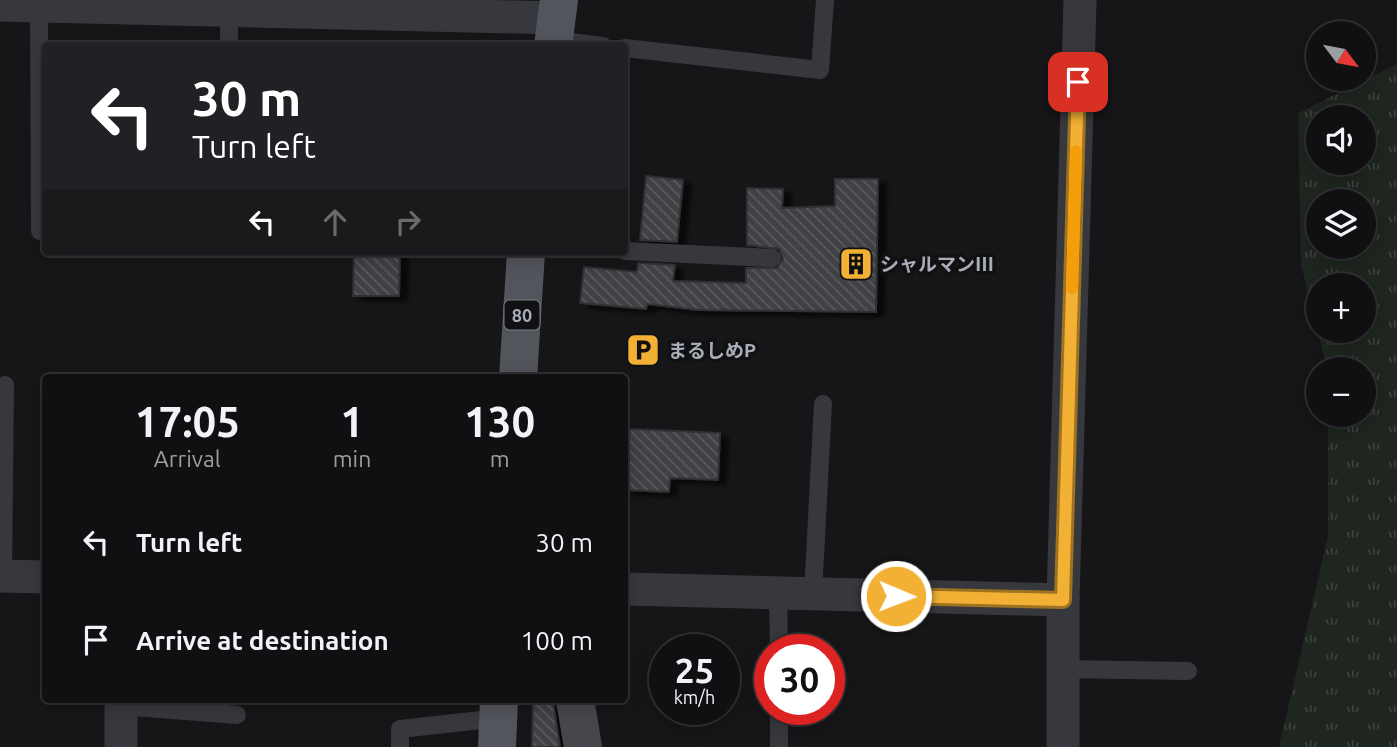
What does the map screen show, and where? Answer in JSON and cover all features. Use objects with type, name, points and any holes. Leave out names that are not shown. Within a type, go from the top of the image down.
[{"type":"main road","name":"80","points":[[517,374],[526,256]]},
{"type":"street","points":[[1063,747],[1063,600],[1080,0]]},
{"type":"street","points":[[0,5],[229,5],[556,26]]},
{"type":"street","points":[[1,576],[42,576]]},
{"type":"street","points":[[628,589],[1063,600]]},
{"type":"street","points":[[121,703],[121,747]]},
{"type":"street","points":[[576,703],[583,747]]},
{"type":"lane","points":[[628,48],[820,71],[825,0]]},
{"type":"lane","points":[[229,5],[229,42]]},
{"type":"lane","points":[[39,6],[40,230]]},
{"type":"lane","points":[[556,26],[594,42]]},
{"type":"lane","points":[[628,251],[772,258]]},
{"type":"lane","points":[[1,576],[5,385]]},
{"type":"lane","points":[[813,594],[824,404]]},
{"type":"lane","points":[[778,593],[779,634]]},
{"type":"lane","points":[[1063,669],[1188,671]]},
{"type":"lane","points":[[121,703],[237,715]]},
{"type":"lane","points":[[400,747],[400,729],[498,722]]},
{"type":"lane","points":[[779,725],[779,747]]},
{"type":"green space","points":[[1397,64],[1397,747],[1279,747],[1328,536],[1328,427],[1376,427],[1376,357],[1324,357],[1321,343],[1376,343],[1376,273],[1306,273],[1306,284],[1301,264],[1298,113],[1306,109],[1306,175],[1376,175],[1376,105],[1314,105],[1342,91],[1376,91],[1376,74]]},
{"type":"building","points":[[646,176],[683,180],[677,242],[640,240]]},
{"type":"building","points":[[835,179],[878,179],[876,312],[698,310],[647,304],[646,309],[580,303],[584,267],[637,272],[638,263],[675,265],[673,281],[746,283],[746,268],[777,268],[783,259],[779,249],[747,245],[747,188],[783,189],[782,208],[835,206]]},
{"type":"building","points":[[354,256],[400,256],[399,296],[353,296]]},
{"type":"building","points":[[630,429],[720,433],[718,480],[670,478],[669,492],[628,490]]},
{"type":"building","points":[[533,703],[553,703],[560,747],[532,747]]},
{"type":"slow traffic","points":[[1072,288],[1076,151]]},
{"type":"place","name":"シャルマンⅢ","points":[[856,264]]},
{"type":"place","name":"まるしめP","points":[[643,350]]},
{"type":"route","points":[[896,596],[1063,600],[1078,82]]}]
